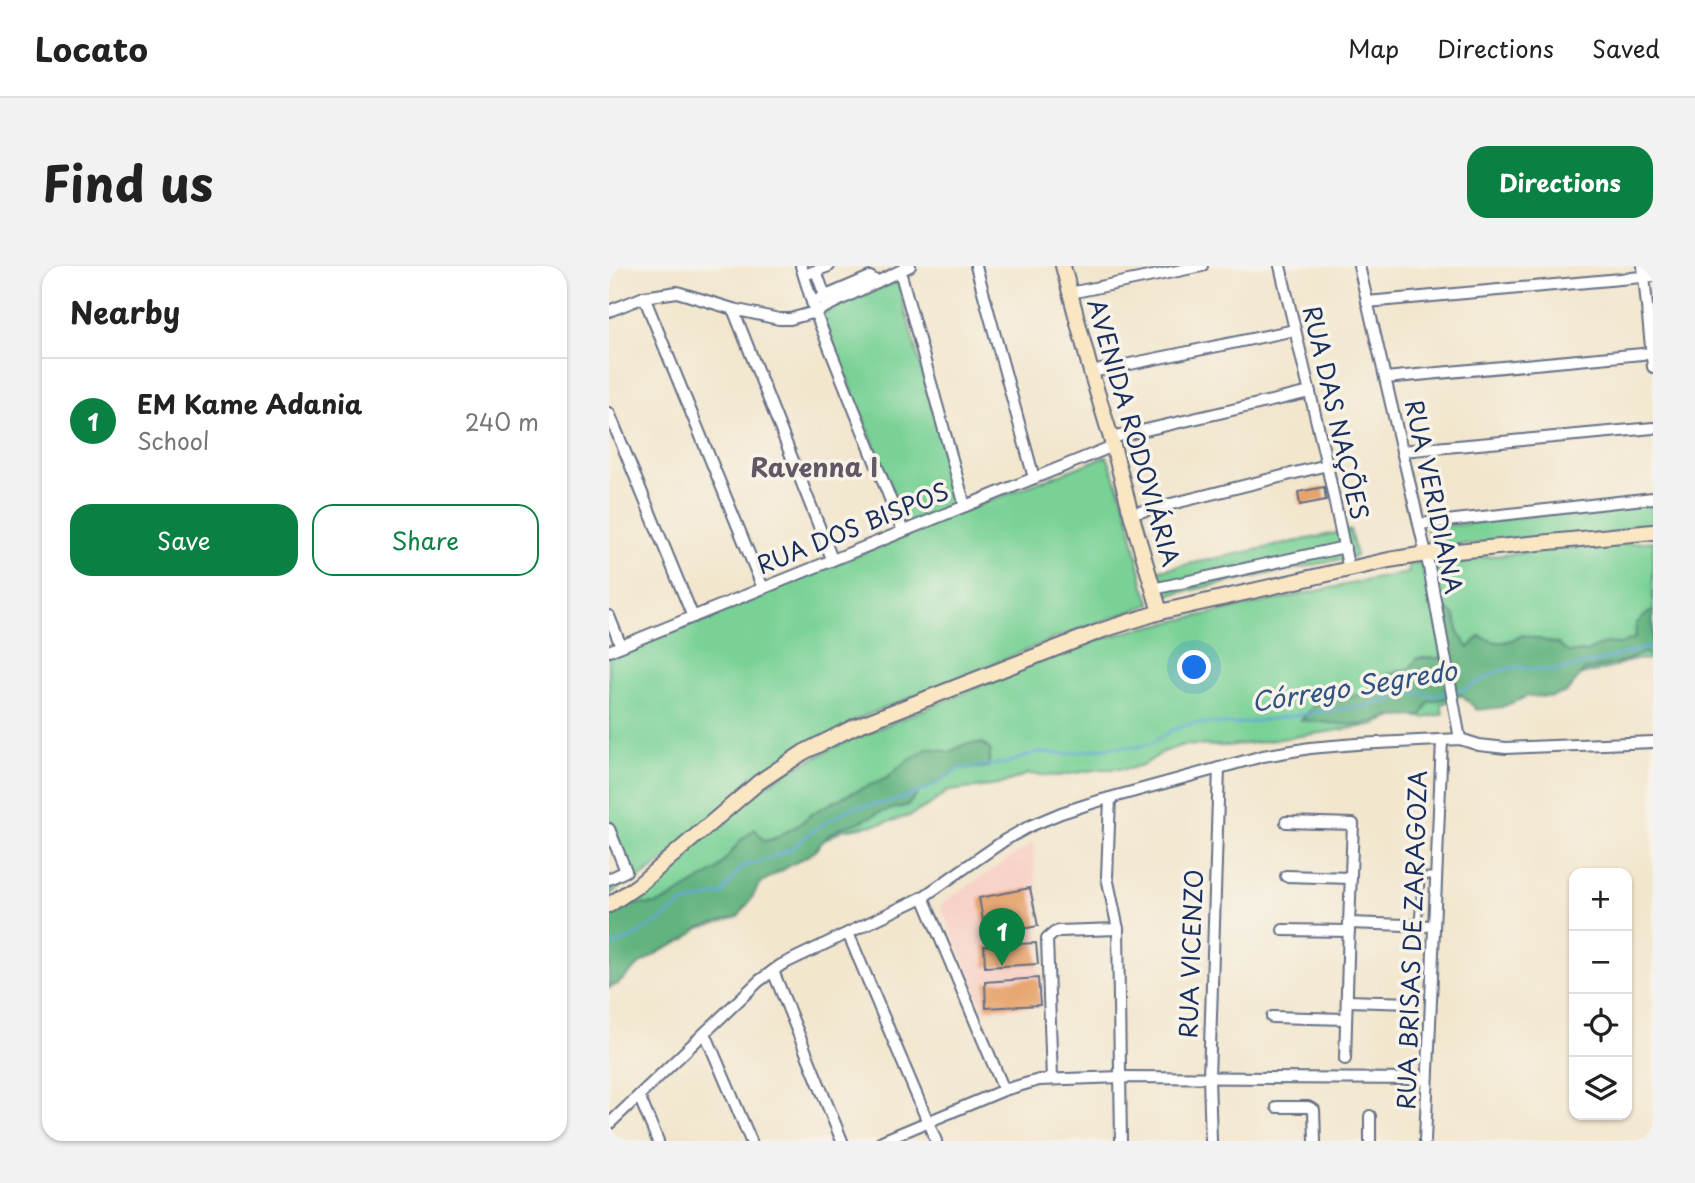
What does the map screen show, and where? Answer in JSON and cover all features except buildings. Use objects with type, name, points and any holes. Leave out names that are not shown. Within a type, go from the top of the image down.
[{"type":"main road","name":"AVENIDA RODOVIÁRIA","points":[[1063,266],[1160,612]]},
{"type":"main road","points":[[609,905],[637,886],[759,782],[804,752],[854,727],[1103,630],[1160,612],[1389,560],[1653,532]]},
{"type":"street","points":[[829,266],[816,271],[802,270],[813,307],[903,531]]},
{"type":"street","points":[[976,266],[1034,478]]},
{"type":"street","points":[[1070,293],[1202,266]]},
{"type":"street","name":"RUA DAS NAÇÕES","points":[[1280,266],[1349,570]]},
{"type":"street","name":"RUA VERIDIANA","points":[[1359,266],[1426,554],[1460,739]]},
{"type":"street","points":[[609,311],[644,296],[677,292],[733,309],[790,319],[905,268],[965,506]]},
{"type":"street","points":[[816,271],[825,296]]},
{"type":"street","points":[[1367,302],[1647,273],[1653,367]]},
{"type":"street","points":[[813,307],[825,296],[870,277],[877,282]]},
{"type":"street","points":[[644,296],[763,588]]},
{"type":"street","points":[[733,309],[832,559]]},
{"type":"street","points":[[1091,372],[1295,330]]},
{"type":"street","points":[[1385,378],[1652,353]]},
{"type":"street","name":"RUA DOS BISPOS","points":[[609,651],[1034,478],[1112,442],[1310,392]]},
{"type":"street","points":[[609,412],[693,617]]},
{"type":"street","points":[[1402,451],[1653,428]]},
{"type":"street","points":[[1131,514],[1327,465]]},
{"type":"street","points":[[1419,524],[1653,498]]},
{"type":"street","points":[[1153,589],[1345,547]]},
{"type":"street","points":[[609,616],[621,646]]},
{"type":"street","points":[[609,1124],[759,981],[781,965],[923,897],[1005,840],[1061,813],[1263,756],[1310,748],[1460,739],[1479,745],[1506,748],[1653,742]]},
{"type":"street","name":"RUA BRISAS DE ZARAGOZA","points":[[1426,1141],[1442,740]]},
{"type":"street","name":"RUA VICENZO","points":[[1210,1141],[1209,1078],[1219,768]]},
{"type":"street","points":[[1110,798],[1107,877],[1118,929],[1121,1141]]},
{"type":"street","points":[[1286,822],[1353,824],[1345,1059]]},
{"type":"street","points":[[609,829],[626,871],[609,879]]},
{"type":"street","points":[[1286,876],[1351,878]]},
{"type":"street","points":[[923,897],[1005,1090]]},
{"type":"street","points":[[1283,930],[1434,926]]},
{"type":"street","points":[[1052,1079],[1048,939],[1059,931],[1118,929]]},
{"type":"street","points":[[848,933],[936,1141]]},
{"type":"street","points":[[773,971],[842,1141]]},
{"type":"street","points":[[1347,1001],[1412,1003]]},
{"type":"street","points":[[1272,1017],[1346,1019]]},
{"type":"street","points":[[705,1033],[751,1141]]},
{"type":"street","points":[[882,1141],[1005,1090],[1039,1080],[1121,1077],[1427,1079]]},
{"type":"street","points":[[639,1096],[658,1141]]},
{"type":"street","points":[[1277,1107],[1308,1107],[1314,1110],[1315,1141]]},
{"type":"street","points":[[1370,1116],[1370,1141]]},
{"type":"lane","points":[[1418,926],[1421,879],[1436,876]]},
{"type":"shaded area","points":[[1034,842],[1041,1007],[984,1011],[941,906]]},
{"type":"green space","points":[[897,281],[961,512],[1107,456],[1126,507],[1144,587],[1151,604],[1056,638],[853,721],[636,881],[633,877],[609,895],[609,883],[630,872],[609,818],[609,656],[910,534],[821,314]]},
{"type":"green space","points":[[1653,502],[1653,529],[1430,547],[1427,528]]},
{"type":"green space","points":[[1350,530],[1356,556],[1157,597],[1151,572]]},
{"type":"green space","points":[[1653,541],[1653,659],[1631,660],[1570,678],[1479,685],[1441,704],[1443,714],[1424,718],[1401,714],[1373,725],[1254,743],[1226,746],[1183,745],[1129,769],[1100,769],[1057,776],[1028,774],[998,785],[948,791],[909,816],[842,830],[808,850],[781,871],[609,919],[726,816],[792,769],[843,743],[1055,655],[1142,628],[1409,573],[1407,564]]},
{"type":"green space","points":[[1443,605],[1455,616],[1459,634],[1469,648],[1480,636],[1501,642],[1523,635],[1558,644],[1568,652],[1586,652],[1605,643],[1620,644],[1635,638],[1636,624],[1653,611],[1653,658],[1644,653],[1584,671],[1567,692],[1551,697],[1528,696],[1502,707],[1477,710],[1462,695],[1429,702],[1421,716],[1389,717],[1362,725],[1301,720],[1316,704],[1368,693],[1373,679],[1410,668],[1418,658],[1439,658],[1451,654]]},
{"type":"green space","points":[[983,743],[991,751],[988,767],[958,769],[918,793],[908,805],[842,827],[827,836],[814,852],[760,883],[738,917],[699,928],[686,939],[640,964],[618,984],[609,988],[609,905],[656,904],[665,901],[717,870],[741,840],[755,829],[764,841],[773,839],[797,826],[814,812],[887,778],[929,748],[950,752],[965,744]]},
{"type":"waterway","name":"Córrego Segredo","points":[[1453,691],[1467,688],[1498,671],[1517,667],[1553,671],[1653,646]]},
{"type":"waterway","name":"Córrego Segredo","points":[[609,947],[658,922],[682,904],[722,894],[742,866],[791,849],[817,828],[851,808],[890,802],[918,793],[958,769],[1007,763],[1037,752],[1067,754],[1110,747],[1138,747],[1193,723],[1236,724],[1383,703],[1410,691],[1434,696],[1447,693]]},
{"type":"place","name":"EM Kame Adania","points":[[1002,966]]},
{"type":"district","name":"Ravenna I","points":[[814,468]]}]
